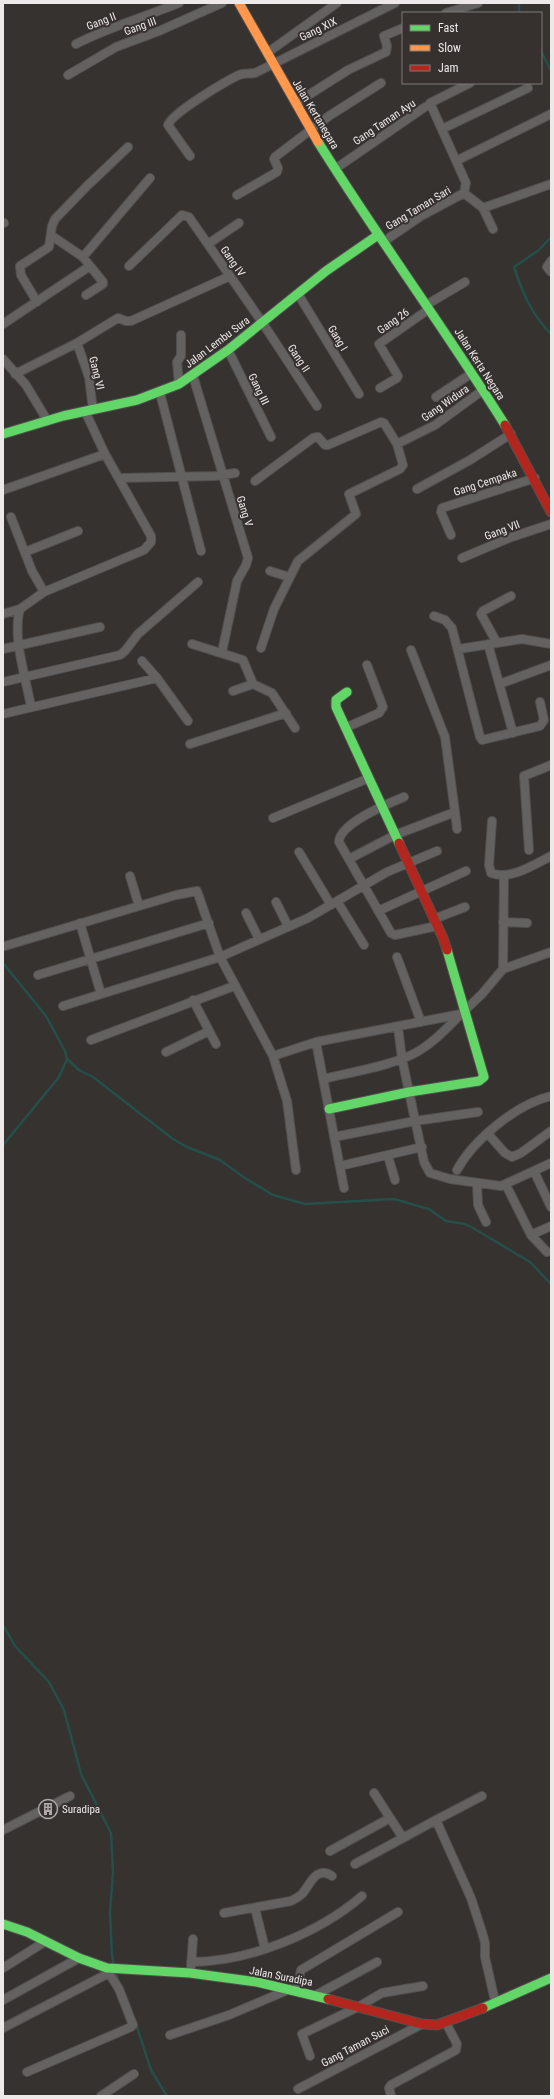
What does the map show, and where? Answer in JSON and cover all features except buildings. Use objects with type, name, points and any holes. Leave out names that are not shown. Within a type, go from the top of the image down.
[{"type":"street","name":"Gang II","points":[[76,44],[101,31],[116,28],[180,3]]},
{"type":"street","name":"Gang III","points":[[68,75],[116,47],[158,31],[222,3]]},
{"type":"street","name":"Jalan Kertanegara","points":[[239,3],[311,130],[381,238]]},
{"type":"street","points":[[267,52],[337,3]]},
{"type":"street","name":"Gang XIX","points":[[190,156],[169,127],[169,121],[218,86],[241,75],[255,73],[395,3]]},
{"type":"street","points":[[449,12],[478,3]]},
{"type":"street","points":[[296,103],[348,70],[386,52],[387,46],[384,36],[402,28]]},
{"type":"street","points":[[237,195],[277,172],[278,168],[274,160],[275,157],[329,116],[381,83]]},
{"type":"street","points":[[468,84],[430,102],[466,183],[464,193],[483,208],[493,228]]},
{"type":"street","points":[[442,129],[528,88]]},
{"type":"street","name":"Gang Taman Ayu","points":[[336,169],[425,107]]},
{"type":"street","points":[[456,161],[551,114]]},
{"type":"street","points":[[37,302],[19,268],[25,262],[47,250],[51,243],[52,226],[56,220],[88,185],[128,148]]},
{"type":"street","points":[[83,257],[150,178]]},
{"type":"street","points":[[483,208],[551,184]]},
{"type":"street","name":"Gang Taman Sari","points":[[381,238],[464,193]]},
{"type":"street","name":"Gang IV","points":[[129,266],[184,215],[189,217],[262,322]]},
{"type":"street","points":[[208,244],[239,223]]},
{"type":"street","points":[[52,236],[83,257],[103,282],[103,284],[86,296]]},
{"type":"street","name":"Jalan Lembu Sura","points":[[3,434],[47,420],[137,400],[160,393],[180,384],[228,350],[355,250],[381,238]]},
{"type":"street","name":"Jalan Kerta Negara","points":[[381,238],[472,373],[511,434],[535,478],[551,512]]},
{"type":"street","points":[[551,261],[547,267],[551,272]]},
{"type":"street","points":[[3,324],[90,266]]},
{"type":"street","points":[[15,374],[77,343],[118,318],[131,321],[230,276]]},
{"type":"street","points":[[428,307],[465,282]]},
{"type":"street","name":"Gang I","points":[[298,294],[359,394]]},
{"type":"street","name":"Gang 26","points":[[380,388],[398,376],[380,344],[428,307]]},
{"type":"street","name":"Gang II","points":[[262,322],[317,406]]},
{"type":"street","points":[[180,384],[177,362],[180,356],[181,335]]},
{"type":"street","name":"Gang VI","points":[[44,592],[135,554],[148,547],[151,536],[105,454],[89,411],[89,377],[77,343]]},
{"type":"street","name":"Gang III","points":[[228,350],[271,437]]},
{"type":"street","points":[[4,361],[26,385],[47,420]]},
{"type":"street","points":[[436,397],[472,373]]},
{"type":"street","name":"Gang V","points":[[193,376],[248,562],[237,581],[222,652]]},
{"type":"street","name":"Gang Widura","points":[[397,444],[435,426],[483,390]]},
{"type":"street","points":[[160,393],[180,477],[201,551]]},
{"type":"street","points":[[255,481],[296,449],[315,437],[320,438],[325,445],[328,445],[380,422],[384,423],[397,444],[403,467],[349,494],[356,514],[303,555],[289,577],[274,609],[261,648]]},
{"type":"street","points":[[417,489],[470,460],[511,434]]},
{"type":"street","points":[[3,490],[105,454]]},
{"type":"street","points":[[119,478],[180,477],[235,473]]},
{"type":"street","name":"Gang Cempaka","points":[[451,535],[441,512],[442,508],[535,478]]},
{"type":"street","points":[[3,614],[20,609],[44,592],[25,552],[11,516]]},
{"type":"street","name":"Gang VII","points":[[462,558],[510,538],[551,524]]},
{"type":"street","points":[[25,552],[78,531]]},
{"type":"street","points":[[270,571],[289,577]]},
{"type":"street","points":[[3,682],[120,655],[125,652],[138,634],[198,582]]},
{"type":"street","points":[[497,642],[480,614],[511,596]]},
{"type":"street","points":[[20,609],[17,620],[19,645],[32,707]]},
{"type":"street","points":[[434,616],[450,623],[459,649],[480,739],[486,741],[540,726],[544,720],[540,702]]},
{"type":"street","points":[[3,649],[100,627]]},
{"type":"street","points":[[459,649],[522,639],[551,644]]},
{"type":"street","points":[[192,644],[222,652],[243,660],[253,684],[272,693],[295,728]]},
{"type":"street","points":[[488,644],[513,733]]},
{"type":"street","points":[[411,650],[445,737],[457,829]]},
{"type":"street","points":[[142,661],[157,678],[188,721]]},
{"type":"street","points":[[345,728],[379,713],[382,709],[382,702],[367,665]]},
{"type":"street","points":[[505,682],[551,665]]},
{"type":"street","points":[[3,714],[157,678]]},
{"type":"street","points":[[233,691],[253,684]]},
{"type":"street","points":[[329,1109],[409,1092],[479,1082],[483,1079],[484,1075],[462,1012],[446,946],[345,728],[335,701],[347,692]]},
{"type":"street","points":[[190,744],[286,713]]},
{"type":"street","points":[[529,850],[524,776],[551,765]]},
{"type":"street","points":[[273,818],[369,778]]},
{"type":"street","points":[[404,797],[363,817],[340,836],[339,842],[391,933],[395,935],[436,922],[465,907]]},
{"type":"street","points":[[349,859],[395,835],[455,812]]},
{"type":"street","points":[[492,821],[489,872],[493,875],[504,876],[532,866],[551,856]]},
{"type":"street","points":[[63,1006],[220,957],[334,903],[364,884],[408,862],[437,851]]},
{"type":"street","points":[[299,852],[364,945]]},
{"type":"street","points":[[378,910],[419,890],[466,871]]},
{"type":"street","points":[[130,876],[139,906]]},
{"type":"street","points":[[503,969],[504,876]]},
{"type":"street","points":[[5,946],[139,906],[197,891],[220,957],[234,986],[273,1056],[287,1102],[296,1170]]},
{"type":"street","points":[[276,902],[288,926]]},
{"type":"street","points":[[246,913],[260,939]]},
{"type":"street","points":[[503,922],[527,923]]},
{"type":"street","points":[[38,975],[209,923]]},
{"type":"street","points":[[80,924],[101,994]]},
{"type":"street","points":[[323,1079],[402,1059],[416,1052],[436,1039],[482,994],[503,969],[551,952]]},
{"type":"street","points":[[397,956],[421,1022]]},
{"type":"street","points":[[91,1040],[193,1000],[234,986]]},
{"type":"street","points":[[193,1000],[216,1044]]},
{"type":"street","points":[[273,1056],[316,1042],[398,1027],[462,1012]]},
{"type":"street","points":[[398,1027],[402,1059],[415,1121],[426,1167],[430,1173],[450,1179],[496,1186],[506,1185],[551,1163]]},
{"type":"street","points":[[166,1052],[209,1031]]},
{"type":"street","points":[[316,1042],[344,1188]]},
{"type":"street","points":[[458,1170],[468,1154],[488,1134],[521,1107],[532,1101],[551,1096]]},
{"type":"street","points":[[334,1137],[415,1121],[478,1112]]},
{"type":"street","points":[[488,1134],[505,1153],[512,1157],[521,1153],[551,1131]]},
{"type":"street","points":[[340,1166],[422,1147]]},
{"type":"street","points":[[388,1156],[395,1180]]},
{"type":"street","points":[[534,1171],[551,1206]]},
{"type":"street","points":[[477,1184],[478,1205],[486,1222]]},
{"type":"street","points":[[506,1185],[531,1235],[547,1252]]},
{"type":"street","points":[[531,1235],[551,1226]]},
{"type":"street","points":[[374,1793],[403,1838]]},
{"type":"street","points":[[3,1830],[70,1796]]},
{"type":"street","points":[[355,1864],[482,1796]]},
{"type":"street","points":[[330,1851],[390,1818]]},
{"type":"street","points":[[436,1820],[471,1898],[485,1943],[485,1957],[495,2001]]},
{"type":"street","points":[[224,1913],[291,1901],[300,1896],[315,1875],[322,1873],[332,1876]]},
{"type":"street","points":[[191,1962],[233,1958],[264,1949],[312,1928],[362,1896]]},
{"type":"street","points":[[255,1908],[264,1949]]},
{"type":"street","points":[[170,2035],[229,2015],[294,1989],[301,1970],[398,1912]]},
{"type":"street","name":"Jalan Suradipa","points":[[3,1924],[46,1941],[79,1958],[108,1970],[190,1974],[257,1982],[294,1989],[422,2024],[446,2023],[551,1978]]},
{"type":"street","points":[[190,1974],[193,1939]]},
{"type":"street","points":[[3,1968],[46,1941]]},
{"type":"street","points":[[3,2000],[79,1958]]},
{"type":"street","points":[[316,1995],[377,1962]]},
{"type":"street","points":[[3,2028],[108,1970],[119,1989],[133,2025],[27,2072]]},
{"type":"street","points":[[310,2056],[302,2034],[358,2007],[371,1998],[388,1991],[424,1986]]},
{"type":"street","points":[[391,2096],[389,2088],[391,2085],[457,2048],[457,2044],[446,2023]]},
{"type":"street","name":"Gang Taman Suci","points":[[298,2089],[422,2024]]},
{"type":"street","points":[[101,2096],[134,2074]]},
{"type":"waterway","points":[[519,3],[519,12]]},
{"type":"waterway","points":[[542,53],[551,71]]},
{"type":"waterway","points":[[551,237],[539,250],[514,267],[528,303],[538,319],[551,334]]},
{"type":"waterway","points":[[3,963],[46,1016],[65,1051],[67,1059],[59,1077],[3,1145]]},
{"type":"waterway","points":[[67,1059],[79,1070],[93,1077],[173,1139],[187,1147],[220,1160],[245,1178],[273,1195],[305,1204],[394,1199],[429,1209],[446,1221],[465,1224],[473,1228],[530,1262],[551,1284]]},
{"type":"waterway","points":[[3,1625],[15,1646],[49,1682],[64,1710],[81,1774],[111,1833],[113,1872],[110,1912],[112,1956],[114,1965]]},
{"type":"waterway","points":[[116,1971],[119,1984]]},
{"type":"waterway","points":[[136,2024],[151,2070],[167,2096]]},
{"type":"traffic: fast","points":[[318,142],[505,425]]},
{"type":"traffic: fast","points":[[3,434],[63,416],[137,400],[179,384],[228,350],[326,271],[378,235]]},
{"type":"traffic: fast","points":[[347,692],[336,700],[336,707],[399,843]]},
{"type":"traffic: fast","points":[[329,1109],[409,1092],[479,1081],[484,1077],[447,950]]},
{"type":"traffic: fast","points":[[3,1924],[27,1932],[79,1958],[107,1968],[190,1973],[257,1982],[328,1999]]},
{"type":"traffic: fast","points":[[483,2008],[551,1978]]},
{"type":"traffic: slow","points":[[239,3],[318,142]]},
{"type":"traffic: jam","points":[[505,425],[551,512]]},
{"type":"traffic: jam","points":[[399,843],[443,938],[447,950]]},
{"type":"traffic: jam","points":[[328,1999],[422,2024],[437,2025],[483,2008]]},
{"type":"place","name":"Suradipa","points":[[48,1809]]}]
